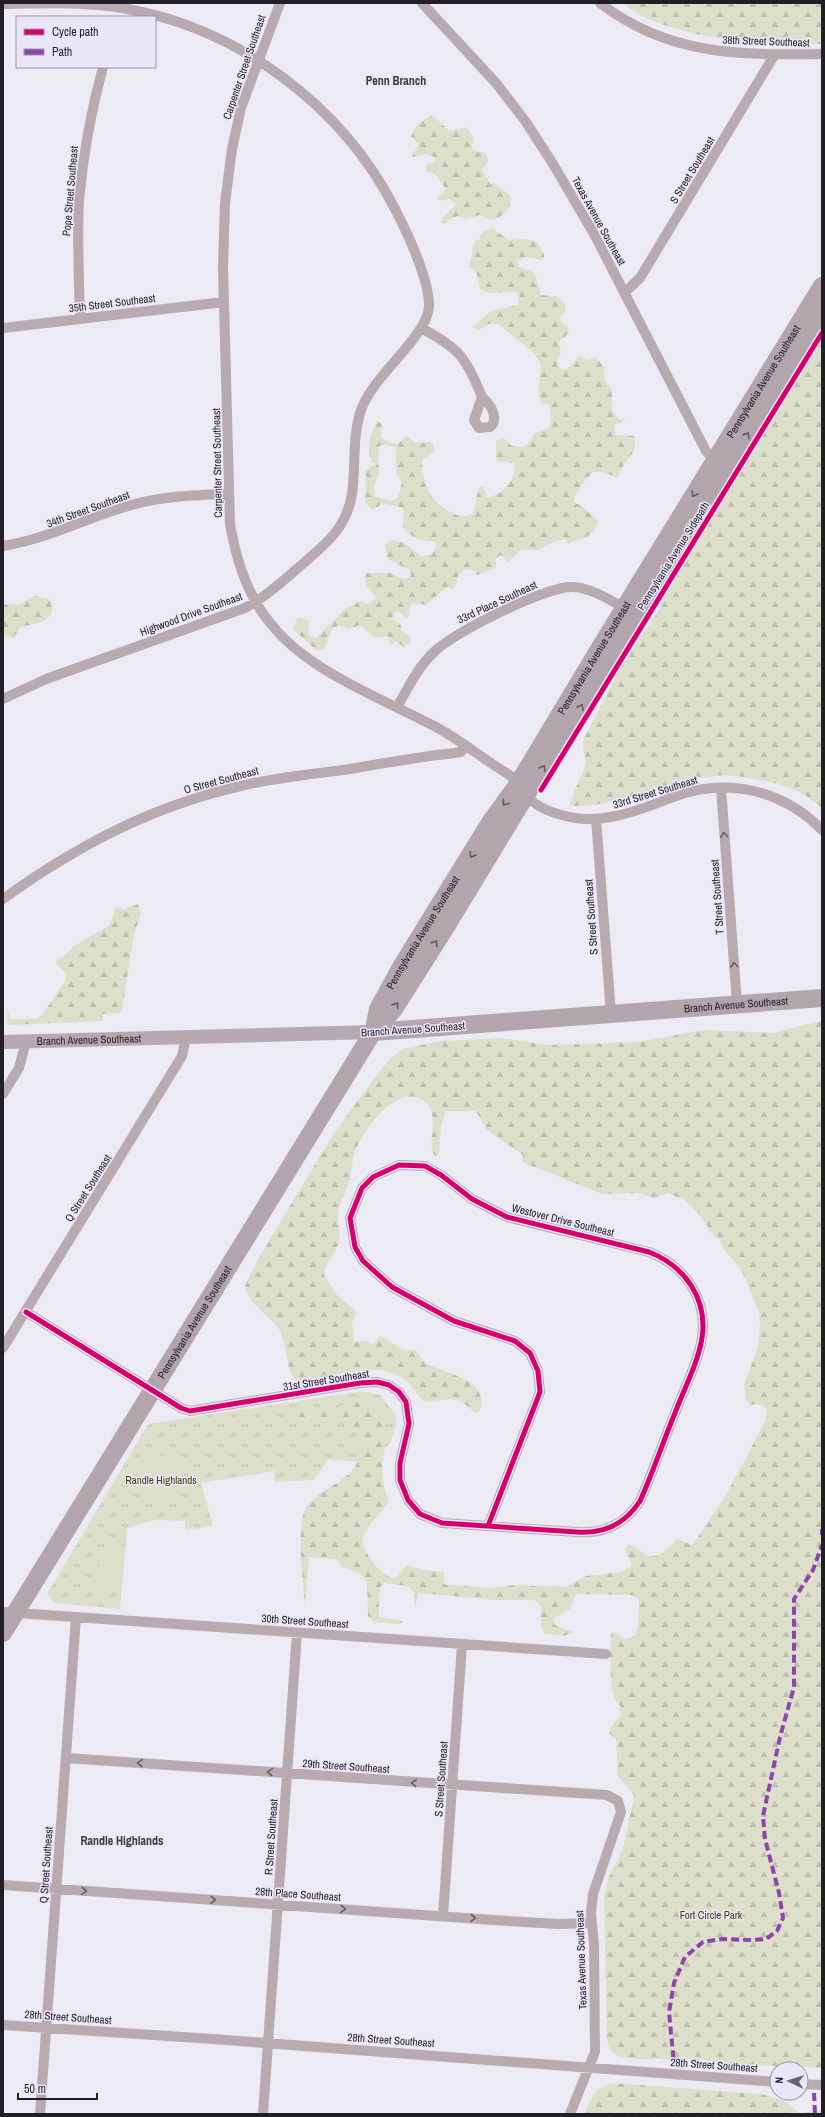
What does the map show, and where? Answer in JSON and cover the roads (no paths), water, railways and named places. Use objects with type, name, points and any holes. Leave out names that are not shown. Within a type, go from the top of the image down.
[{"type":"highway","name":"Pennsylvania Avenue Southeast","points":[[3,1633],[9,1612],[152,1390],[373,1032],[378,1009],[401,967],[491,821],[522,790],[720,464],[822,286]]},
{"type":"highway","name":"Pennsylvania Avenue Southeast","points":[[720,464],[822,313]]},
{"type":"highway","name":"Branch Avenue Southeast","points":[[373,1032],[822,998]]},
{"type":"main road","name":"Branch Avenue Southeast","points":[[3,1042],[373,1032]]},
{"type":"street","name":"Carpenter Street Southeast","points":[[280,3],[239,116],[227,180],[223,241],[224,302],[230,524],[236,552],[246,583],[256,602],[276,630],[305,657],[323,669],[440,729],[512,777],[522,790]]},
{"type":"street","name":"Texas Avenue Southeast","points":[[422,3],[473,57],[526,122],[566,185],[706,451],[720,464]]},
{"type":"street","name":"38th Street Southeast","points":[[600,3],[614,13],[645,30],[680,43],[726,52],[822,54]]},
{"type":"street","name":"Highwood Drive Southeast","points":[[3,4],[66,4],[120,13],[151,16]]},
{"type":"street","name":"Highwood Drive Southeast","points":[[3,699],[46,679],[220,618],[256,602],[325,544],[341,526],[352,494],[355,438],[364,402],[374,384],[421,328],[428,311],[426,290],[410,241],[382,184],[354,146],[324,112],[286,80],[235,47],[190,27],[156,17]]},
{"type":"street","name":"S Street Southeast","points":[[624,293],[640,278],[775,54]]},
{"type":"street","name":"Pope Street Southeast","points":[[80,319],[78,243],[82,172],[89,124],[102,68]]},
{"type":"street","name":"35th Street Southeast","points":[[3,328],[224,302]]},
{"type":"street","points":[[421,328],[447,341],[456,349],[476,382],[482,397]]},
{"type":"street","name":"34th Street Southeast","points":[[3,546],[45,537],[109,512],[152,500],[183,496],[229,494]]},
{"type":"street","name":"33rd Place Southeast","points":[[397,707],[428,658],[449,638],[469,627],[549,591],[568,587],[581,588],[595,592],[630,612]]},
{"type":"street","name":"O Street Southeast","points":[[3,899],[48,867],[91,842],[135,821],[191,800],[263,781],[461,752],[465,746]]},
{"type":"street","name":"33rd Street Southeast","points":[[522,790],[538,805],[557,814],[578,818],[596,819],[624,815],[684,794],[721,788],[749,789],[777,798],[798,810],[822,830]]},
{"type":"street","name":"T Street Southeast","points":[[721,788],[737,1004]]},
{"type":"street","name":"S Street Southeast","points":[[596,819],[611,1014]]},
{"type":"street","name":"Q Street Southeast","points":[[3,1348],[182,1056],[186,1037]]},
{"type":"street","points":[[3,1094],[19,1068],[26,1041]]},
{"type":"street","name":"Westover Drive Southeast","points":[[488,1526],[540,1392],[538,1371],[530,1353],[515,1341],[454,1321],[392,1287],[363,1262],[355,1247],[350,1218],[358,1197],[373,1177],[399,1165],[425,1166],[441,1175],[472,1200],[507,1217],[656,1254],[674,1266],[694,1288],[699,1300],[702,1317],[702,1334],[699,1350],[640,1501],[630,1514],[613,1527]]},
{"type":"street","name":"31st Street Southeast","points":[[26,1312],[181,1408],[190,1411],[360,1383],[377,1382],[389,1385],[402,1395],[409,1412],[409,1427],[399,1473],[402,1489],[410,1504],[420,1514],[437,1522],[585,1533],[602,1531],[613,1527]]},
{"type":"street","name":"30th Street Southeast","points":[[9,1612],[606,1654]]},
{"type":"street","name":"Q Street Southeast","points":[[40,2114],[76,1617]]},
{"type":"street","name":"R Street Southeast","points":[[263,2114],[297,1633]]},
{"type":"street","name":"S Street Southeast","points":[[443,1916],[462,1645]]},
{"type":"street","name":"29th Street Southeast","points":[[66,1758],[607,1795],[615,1798],[620,1806]]},
{"type":"street","name":"Texas Avenue Southeast","points":[[570,2114],[595,2052],[594,1945],[591,1913],[593,1894],[620,1816],[620,1806]]},
{"type":"street","name":"28th Place Southeast","points":[[3,1885],[558,1924],[592,1923]]},
{"type":"street","name":"28th Street Southeast","points":[[3,2025],[268,2043],[769,2081]]},
{"type":"street","points":[[809,2084],[822,2085]]},
{"type":"district","name":"Penn Branch","points":[[396,81]]},
{"type":"district","name":"Randle Highlands","points":[[122,1841]]},
{"type":"park label","name":"Fort Circle Park","points":[[711,1915]]}]
